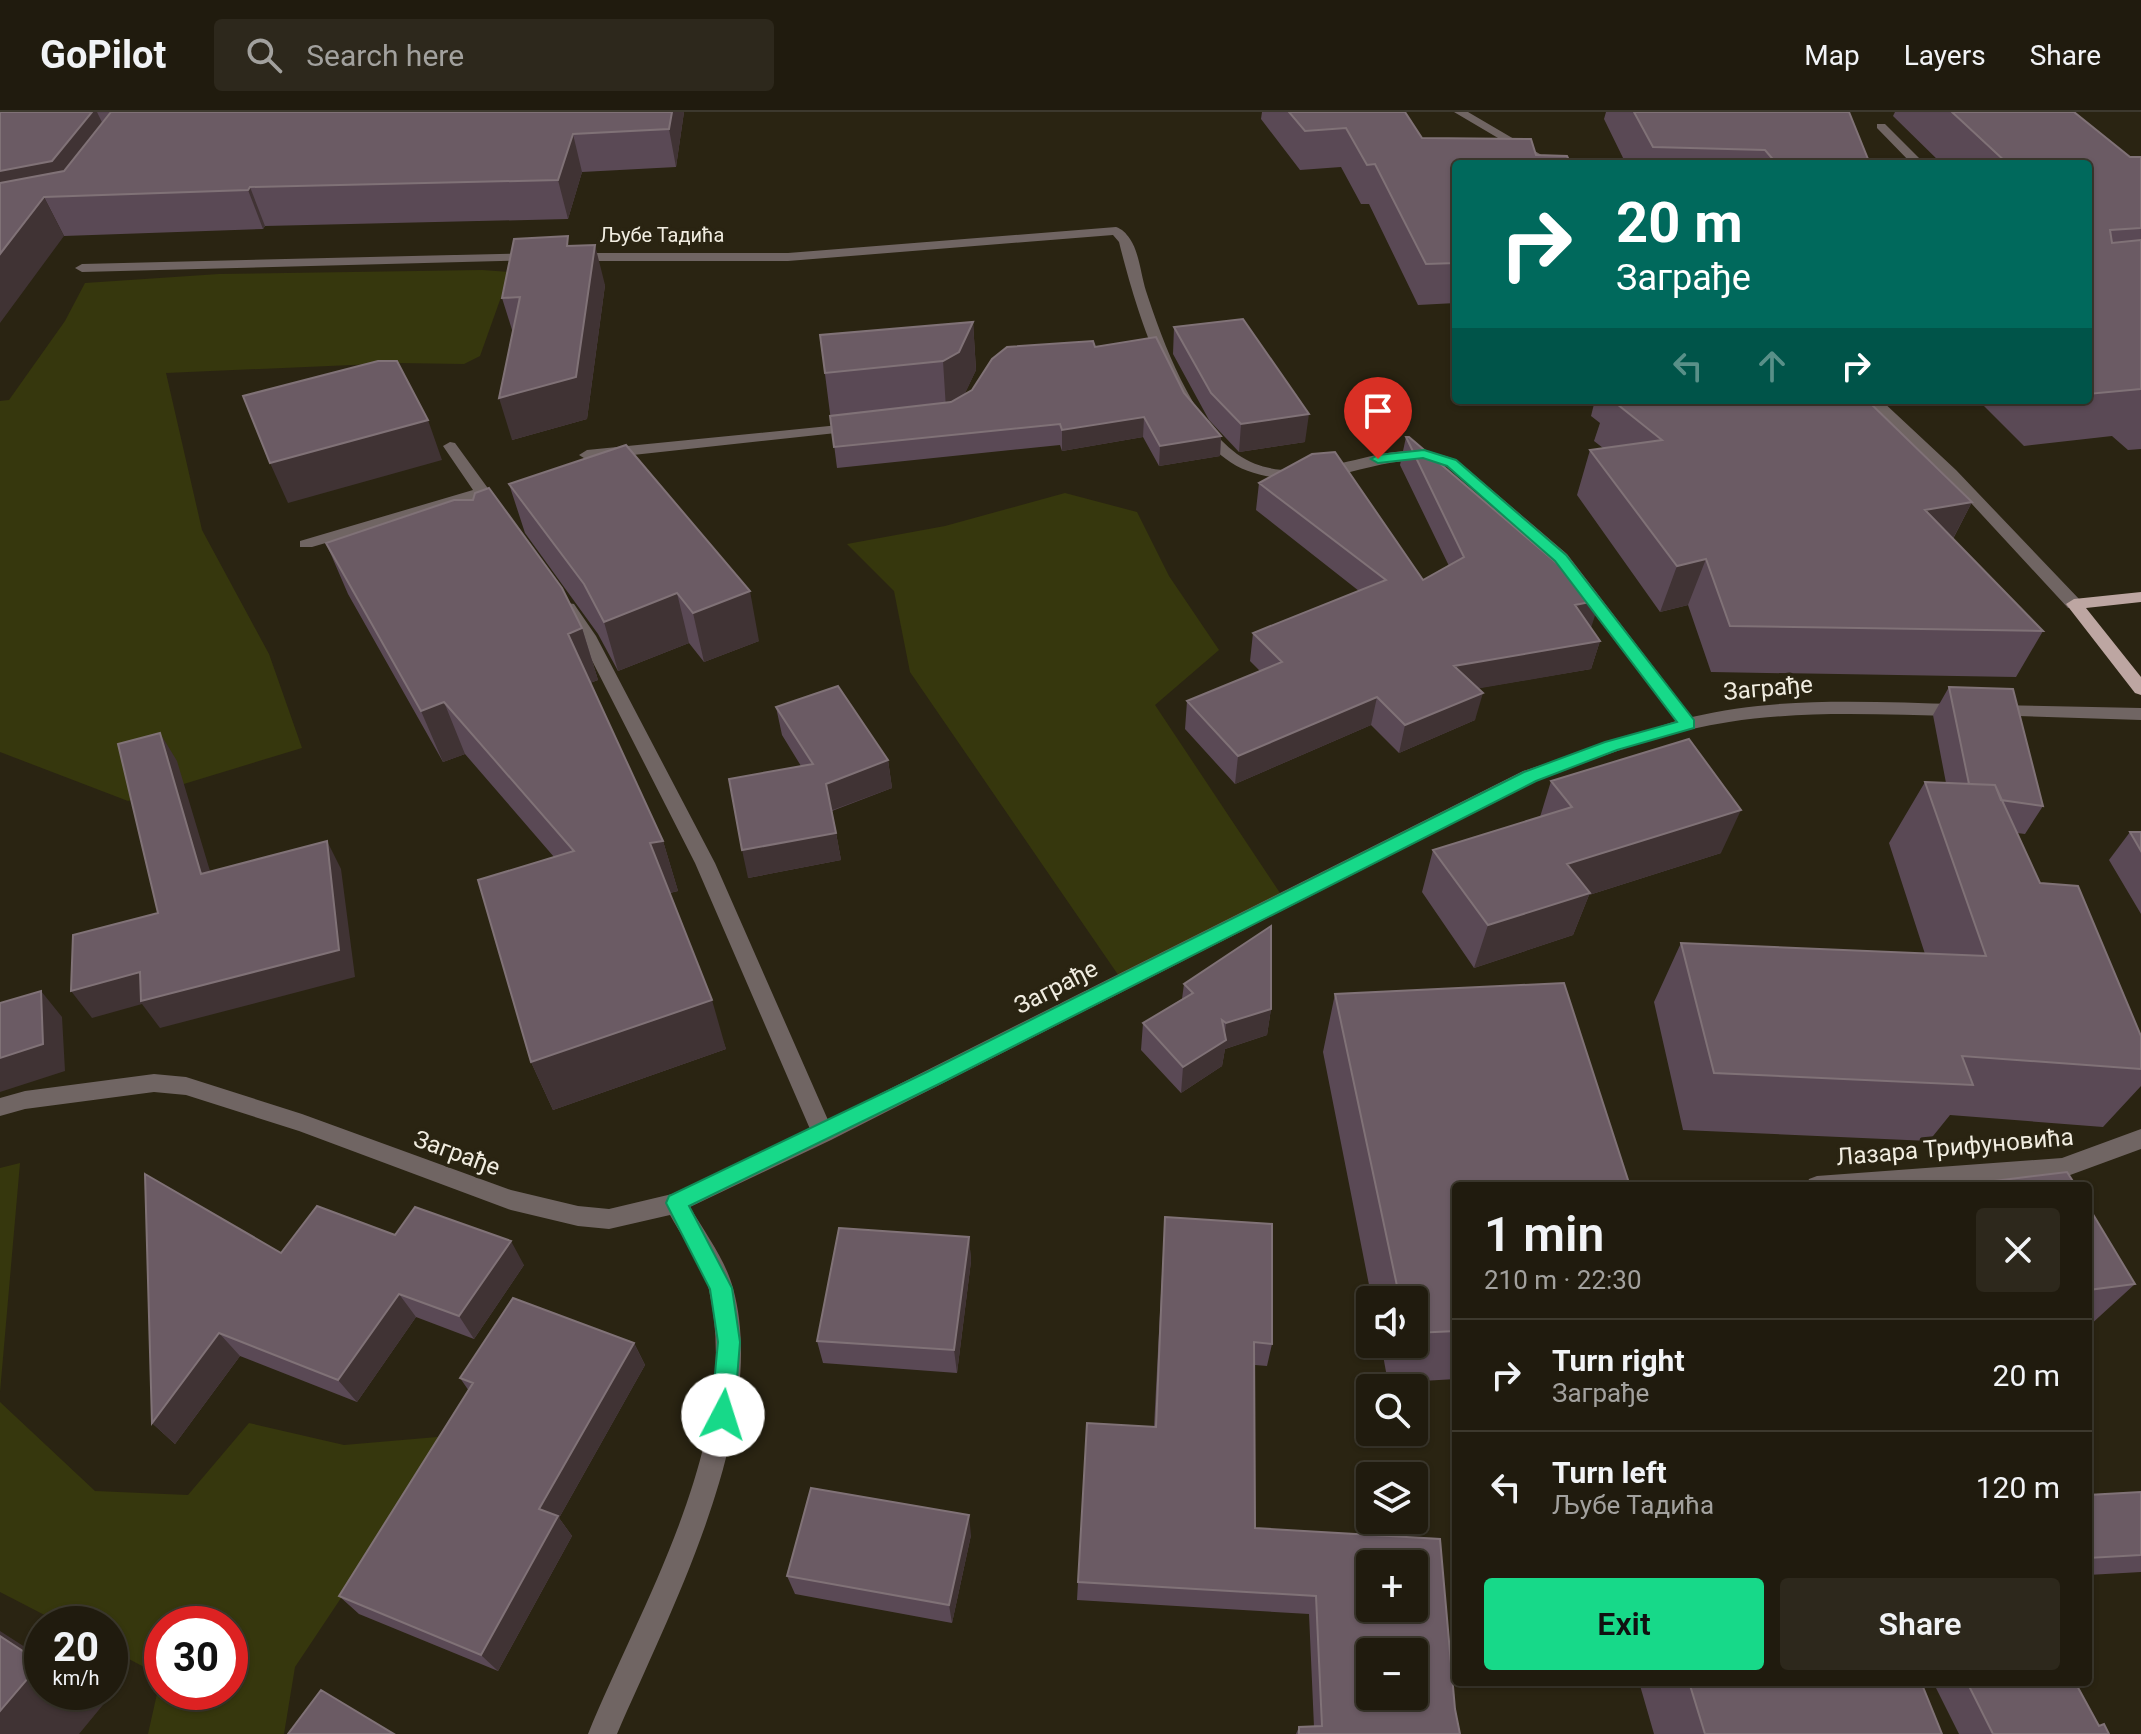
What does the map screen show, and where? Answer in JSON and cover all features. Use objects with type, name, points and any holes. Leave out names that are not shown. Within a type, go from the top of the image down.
[{"type":"main road","points":[[2074,604],[2141,597]]},
{"type":"main road","points":[[2074,604],[2141,689]]},
{"type":"street","points":[[1460,112],[1544,160]]},
{"type":"street","points":[[1881,126],[1915,160]]},
{"type":"street","name":"Љубе Тадића","points":[[82,268],[480,257],[788,257],[1116,231],[1125,241],[1150,346],[1201,422],[1229,456],[1246,466],[1278,473],[1314,473],[1407,453],[1424,454],[1452,463],[1561,558],[1688,724]]},
{"type":"street","points":[[1877,404],[1951,473],[2074,604]]},
{"type":"street","points":[[587,455],[877,425]]},
{"type":"street","points":[[450,446],[509,528]]},
{"type":"street","points":[[306,544],[482,492]]},
{"type":"street","points":[[553,588],[588,636],[705,863],[823,1133]]},
{"type":"street","name":"Заграђе","points":[[0,1107],[25,1100],[154,1083],[186,1086],[302,1123],[511,1200],[578,1216],[609,1219],[676,1203],[823,1133],[1530,776],[1611,746],[1688,724],[1757,712],[1831,708],[2141,714]]},
{"type":"street","name":"Лазара Трифуновића","points":[[1871,1182],[2062,1168],[2141,1139]]},
{"type":"street","points":[[602,1734],[684,1539],[723,1415],[729,1342],[721,1288],[676,1203]]},
{"type":"shaded area","points":[[510,272],[480,356],[464,364],[398,363],[166,373],[202,530],[269,654],[302,748],[128,801],[0,752],[0,401],[9,400],[65,321],[85,283],[219,274]]},
{"type":"shaded area","points":[[1065,493],[1137,512],[1169,576],[1219,650],[1155,705],[1284,899],[1123,982],[910,672],[894,591],[847,544],[945,526]]},
{"type":"shaded area","points":[[20,1163],[0,1392],[0,1168]]},
{"type":"shaded area","points":[[0,1402],[95,1491],[188,1495],[249,1423],[344,1445],[449,1436],[295,1667],[284,1734],[148,1734],[153,1710],[248,1710],[248,1606],[144,1606],[144,1667],[128,1659],[128,1606],[27,1606],[0,1592]]},
{"type":"building","points":[[0,112],[92,112],[52,161],[0,171]]},
{"type":"building","points":[[111,112],[672,112],[669,129],[573,134],[558,180],[250,187],[248,190],[44,197],[0,254],[0,183],[64,171]]},
{"type":"building","points":[[1289,112],[1405,112],[1422,138],[1531,139],[1536,155],[1567,156],[1569,160],[1452,160],[1452,263],[1426,264],[1375,164],[1367,165],[1346,128],[1305,131]]},
{"type":"building","points":[[1634,112],[1849,112],[1868,160],[1774,160],[1765,150],[1653,147]]},
{"type":"building","points":[[1952,112],[2074,112],[2130,157],[2141,157],[2141,228],[2110,230],[2112,243],[2141,240],[2141,389],[2092,394],[2092,160],[2004,160]]},
{"type":"building","points":[[568,236],[567,246],[595,245],[576,377],[499,398],[520,297],[502,298],[514,239]]},
{"type":"building","points":[[1243,319],[1309,414],[1241,424],[1211,393],[1174,327]]},
{"type":"building","points":[[973,322],[959,352],[943,361],[825,373],[820,335]]},
{"type":"building","points":[[1156,337],[1184,393],[1221,436],[1160,446],[1144,417],[1062,430],[1060,424],[834,447],[830,416],[951,402],[972,390],[992,359],[1007,347],[1093,341],[1095,347]]},
{"type":"building","points":[[378,361],[397,361],[428,420],[270,463],[243,396]]},
{"type":"building","points":[[1617,404],[1871,404],[1972,502],[1925,510],[2043,631],[1730,626],[1706,559],[1677,566],[1590,450],[1662,440]]},
{"type":"building","points":[[1406,437],[1600,600],[1575,605],[1600,641],[1454,666],[1483,693],[1405,725],[1377,697],[1238,756],[1187,701],[1282,662],[1253,633],[1386,580],[1259,483],[1312,454],[1335,452],[1423,580],[1464,557]]},
{"type":"building","points":[[626,445],[750,591],[693,613],[677,593],[604,622],[584,584],[509,484]]},
{"type":"building","points":[[489,488],[562,588],[582,628],[568,634],[663,841],[650,843],[712,1000],[531,1062],[478,880],[574,851],[444,702],[421,711],[326,543],[454,500],[473,500],[475,493]]},
{"type":"building","points":[[838,686],[888,760],[826,784],[836,833],[742,850],[729,779],[813,764],[776,707]]},
{"type":"building","points":[[1949,687],[2013,689],[2043,806],[2001,800],[1995,785],[1969,784]]},
{"type":"building","points":[[160,733],[201,874],[327,841],[339,950],[141,1001],[140,972],[71,991],[73,935],[158,913],[118,744]]},
{"type":"building","points":[[1689,739],[1741,810],[1567,864],[1590,893],[1488,925],[1433,850],[1572,807],[1551,781]]},
{"type":"building","points":[[1925,782],[1995,785],[2040,883],[2078,886],[2141,1036],[2141,1069],[1962,1056],[1973,1085],[1714,1073],[1681,943],[1986,956]]},
{"type":"building","points":[[2130,832],[2141,832],[2141,851]]},
{"type":"building","points":[[1271,926],[1271,1009],[1226,1023],[1222,1020],[1226,1040],[1183,1067],[1143,1023],[1193,993],[1184,984]]},
{"type":"building","points":[[1564,983],[1629,1182],[1452,1182],[1452,1331],[1428,1332],[1428,1286],[1397,1286],[1335,994]]},
{"type":"building","points":[[41,991],[43,1044],[0,1058],[0,1003]]},
{"type":"building","points":[[2067,1172],[2073,1182],[1986,1182]]},
{"type":"building","points":[[145,1174],[281,1253],[317,1206],[395,1235],[415,1207],[511,1241],[459,1316],[399,1294],[338,1380],[219,1333],[152,1423]]},
{"type":"building","points":[[2092,1213],[2135,1284],[2092,1289]]},
{"type":"building","points":[[1165,1217],[1272,1224],[1272,1344],[1254,1342],[1255,1528],[1440,1539],[1452,1686],[1460,1734],[1299,1734],[1299,1727],[1322,1726],[1316,1596],[1078,1582],[1087,1423],[1156,1427]]},
{"type":"building","points":[[839,1228],[969,1237],[954,1350],[817,1341]]},
{"type":"building","points":[[513,1298],[634,1343],[539,1509],[558,1516],[481,1655],[339,1596],[473,1383],[460,1378]]},
{"type":"building","points":[[811,1488],[969,1515],[949,1605],[787,1576]]},
{"type":"building","points":[[2141,1492],[2141,1555],[2092,1558],[2092,1495]]},
{"type":"building","points":[[0,1636],[24,1652],[24,1683],[0,1711]]},
{"type":"building","points":[[1690,1686],[1923,1686],[1942,1734],[1705,1734]]},
{"type":"building","points":[[1969,1686],[2077,1686],[2099,1726],[2104,1724],[2109,1734],[1993,1734]]},
{"type":"building","points":[[321,1690],[394,1734],[288,1734]]},
{"type":"route","points":[[723,1415],[729,1342],[721,1288],[676,1203],[934,1078],[1530,776],[1611,746],[1688,724],[1561,558],[1452,463],[1438,457],[1407,453],[1378,459]]}]
